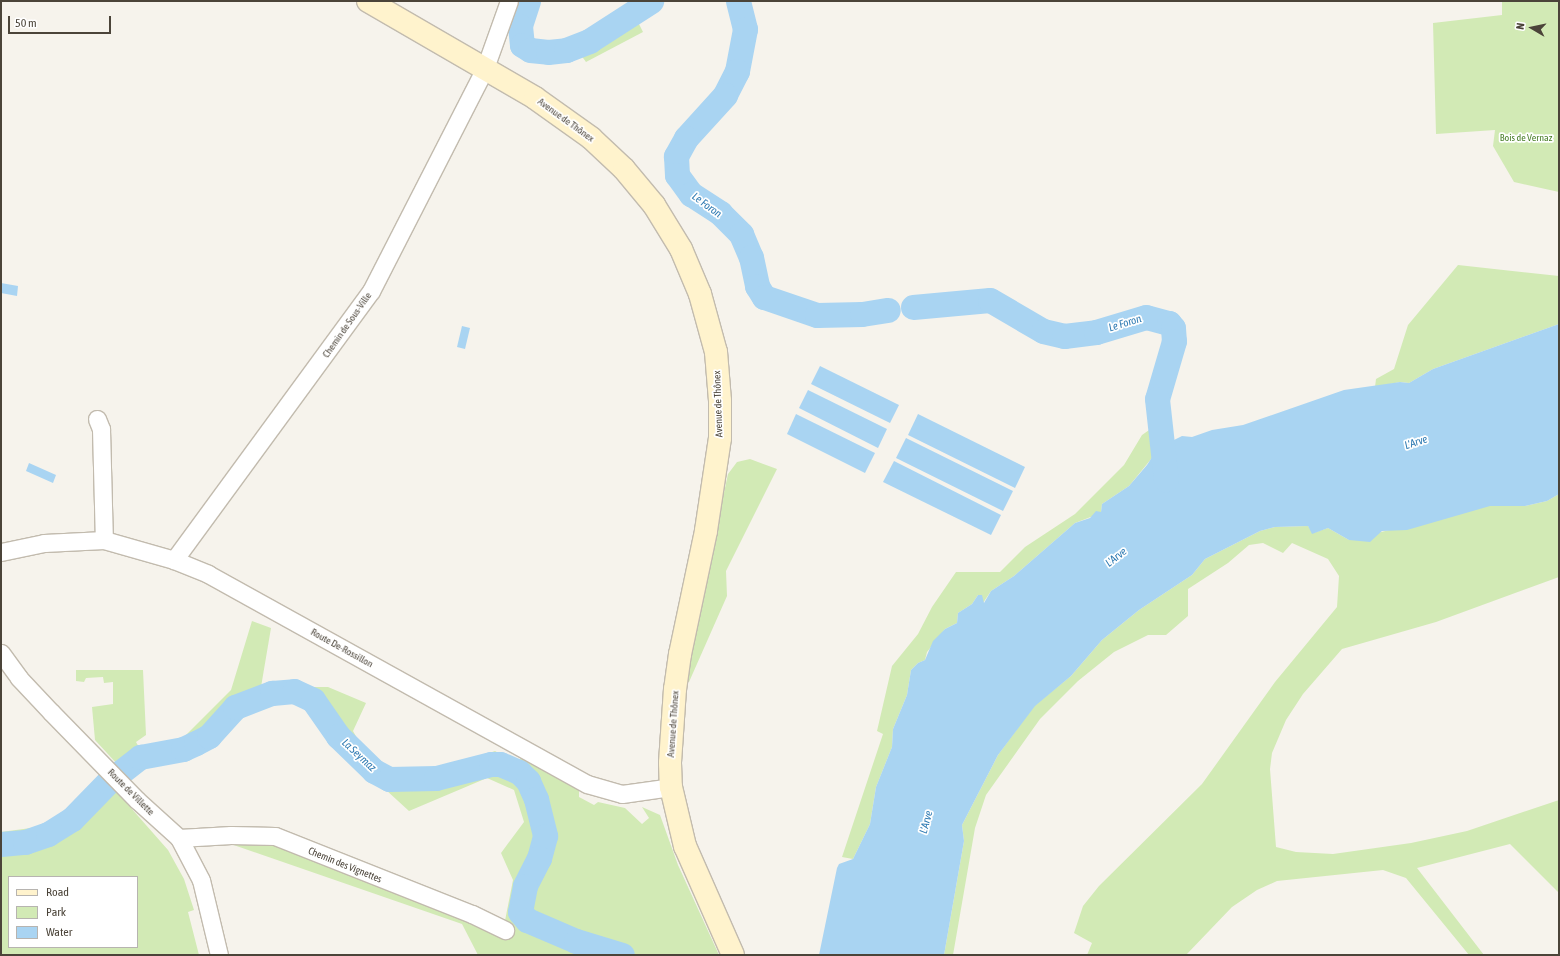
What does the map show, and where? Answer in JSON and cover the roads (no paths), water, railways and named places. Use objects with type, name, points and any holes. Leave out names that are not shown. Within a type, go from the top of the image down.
[{"type":"main road","name":"Avenue de Thônex","points":[[368,1],[486,68],[535,98],[591,138],[640,187],[681,249],[700,294],[712,332],[720,401],[720,438],[707,524],[675,689],[670,744],[671,788],[688,853],[733,955]]},
{"type":"street","name":"Chemin de Sous-Ville","points":[[174,560],[371,291],[486,68],[509,1]]},
{"type":"street","points":[[97,418],[101,429],[104,540]]},
{"type":"street","name":"Route De-Rossillon","points":[[1,552],[51,542],[104,540],[174,560],[208,574],[587,784],[622,794],[671,788]]},
{"type":"street","name":"Route de Villette","points":[[1,653],[19,678],[114,776],[179,838],[201,880],[219,955]]},
{"type":"street","name":"Chemin des Vignettes","points":[[179,838],[231,835],[275,836],[472,914],[505,930]]},
{"type":"water","points":[[1,283],[18,286],[17,296],[1,293]]},
{"type":"water","name":"L'Arve","points":[[1559,324],[1559,494],[1547,501],[1525,506],[1490,506],[1407,530],[1382,531],[1370,542],[1349,540],[1328,528],[1312,534],[1308,526],[1275,527],[1260,531],[1205,559],[1192,575],[1139,610],[1102,640],[1071,676],[1035,706],[998,755],[962,825],[964,841],[944,955],[819,955],[837,868],[839,864],[853,859],[870,824],[876,787],[892,747],[893,729],[907,695],[911,670],[918,663],[925,660],[933,641],[945,629],[957,623],[958,613],[972,604],[978,595],[982,595],[984,603],[991,591],[1014,576],[1075,523],[1090,518],[1096,511],[1101,512],[1102,504],[1129,486],[1147,465],[1158,448],[1182,436],[1192,437],[1212,430],[1243,425],[1344,390],[1400,382],[1409,383],[1433,369]]},
{"type":"water","points":[[462,326],[470,328],[465,349],[457,347]]},
{"type":"water","points":[[820,366],[899,405],[890,423],[811,384]]},
{"type":"water","points":[[808,390],[887,429],[878,448],[799,408]]},
{"type":"water","points":[[796,414],[875,453],[865,473],[787,434]]},
{"type":"water","points":[[918,414],[1025,467],[1015,488],[908,435]]},
{"type":"water","points":[[906,438],[1013,491],[1003,511],[896,458]]},
{"type":"water","points":[[894,461],[1001,515],[991,535],[883,482]]},
{"type":"water","points":[[29,463],[56,475],[53,483],[26,471]]},
{"type":"waterway","name":"Le Foron","points":[[528,1],[520,26],[522,45],[530,50],[548,52],[566,50],[589,41],[651,1]]},
{"type":"waterway","name":"Le Foron","points":[[738,1],[745,29],[737,71],[725,95],[686,138],[676,156],[677,175],[691,194],[720,213],[741,234],[751,257],[757,286],[764,297],[817,315],[862,314],[888,310]]},
{"type":"waterway","name":"Le Foron","points":[[913,307],[990,300],[1043,331],[1064,336],[1096,332],[1146,317],[1169,323],[1173,328],[1174,341],[1157,399],[1166,480]]},
{"type":"waterway","name":"La Seymaz","points":[[1,844],[25,842],[48,834],[72,819],[108,782],[140,757],[183,749],[196,743],[209,736],[235,707],[272,693],[294,691],[313,700],[338,736],[374,771],[389,779],[436,778],[491,764],[500,764],[519,772],[528,781],[536,799],[545,836],[539,858],[525,886],[520,912],[527,920],[576,941],[622,955]]},
{"type":"park label","name":"Bois de Vernaz","points":[[1526,138]]}]
